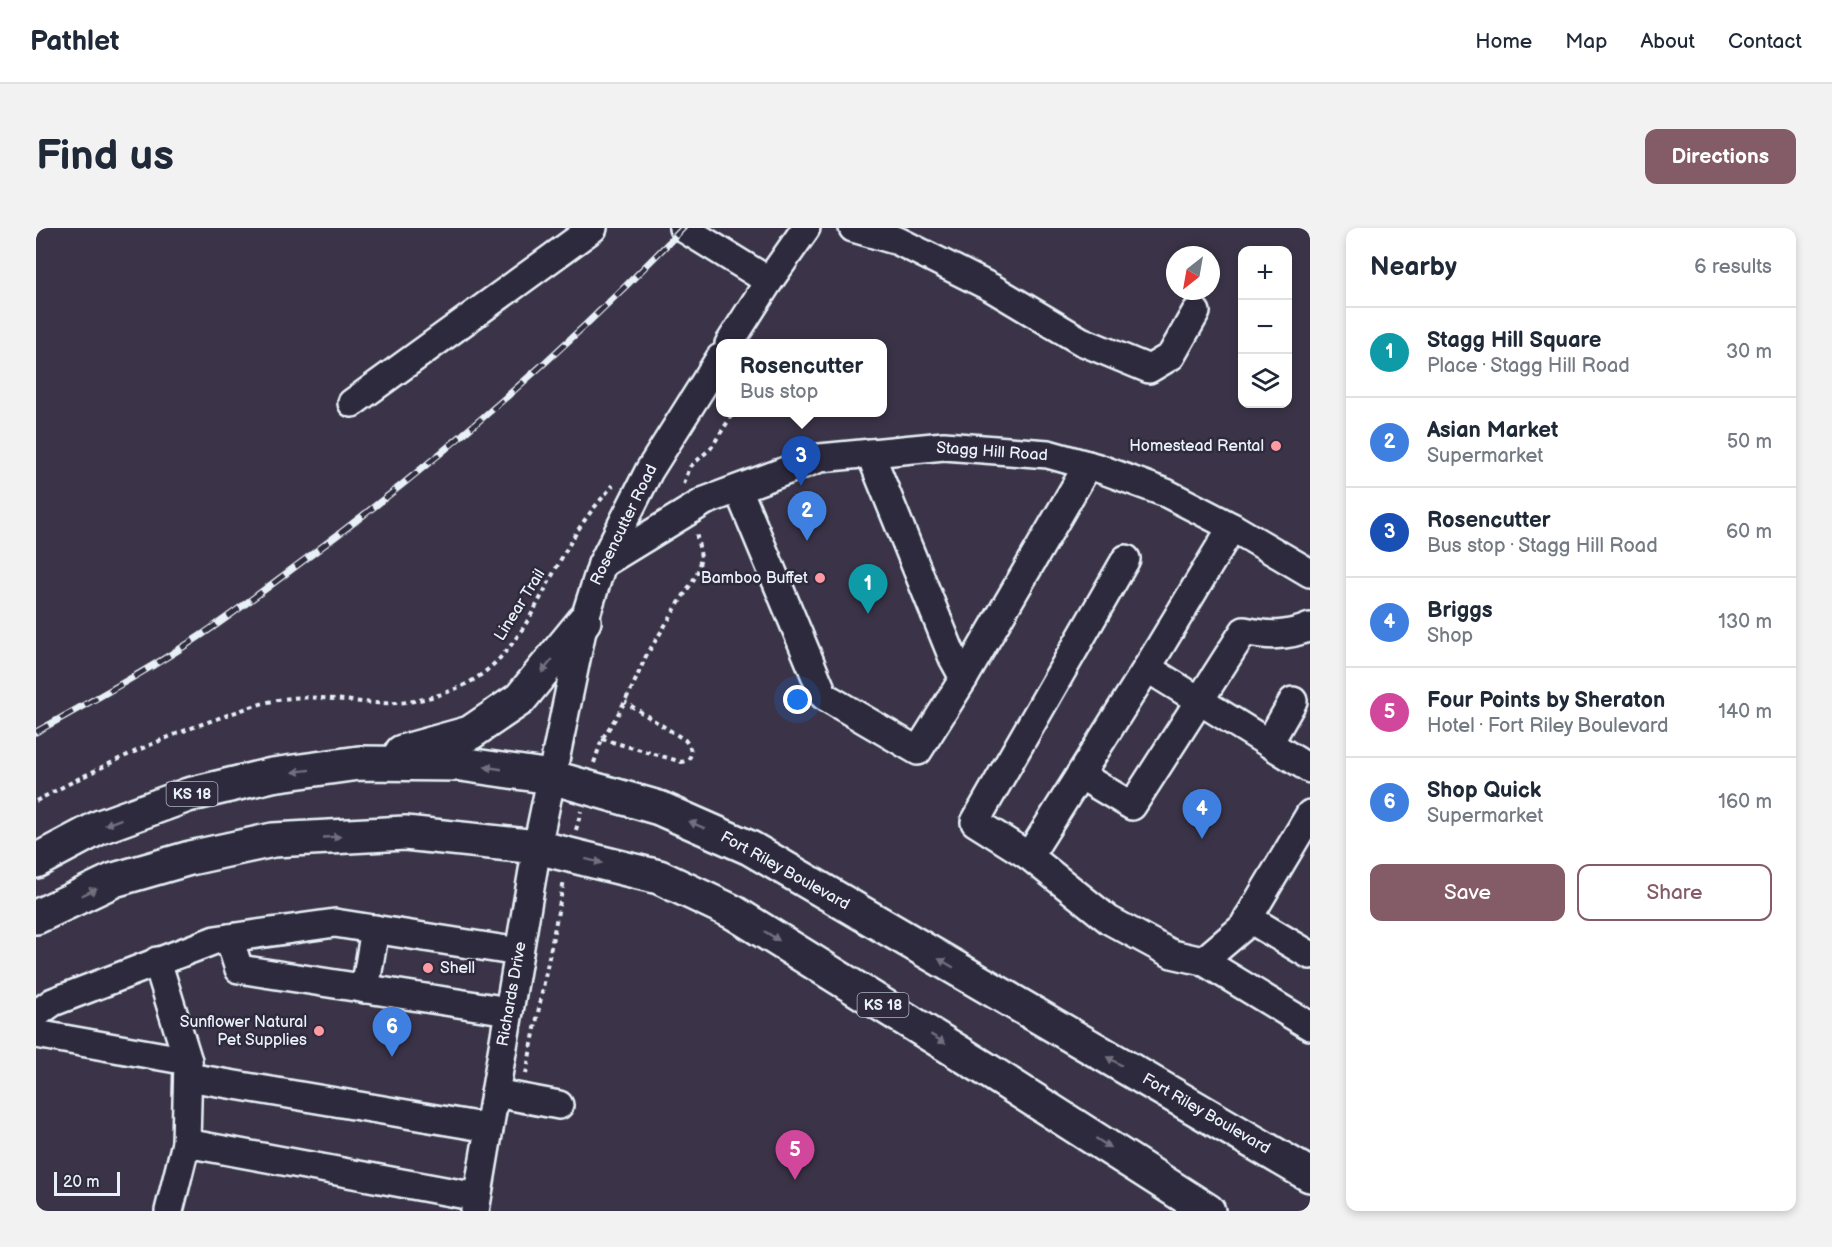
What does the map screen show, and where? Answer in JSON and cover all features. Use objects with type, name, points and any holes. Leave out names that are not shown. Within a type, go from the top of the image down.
[{"type":"highway","points":[[359,764],[470,733],[520,699],[584,621]]},
{"type":"highway","name":"Fort Riley Boulevard","points":[[36,861],[100,827],[188,795],[272,775],[359,764],[461,764],[551,777],[659,808],[750,848],[1310,1175]]},
{"type":"highway","name":"KS 18","points":[[36,917],[114,880],[190,858],[273,840],[405,833],[537,847],[659,877],[733,912],[1208,1211]]},
{"type":"street","points":[[352,403],[593,228]]},
{"type":"street","points":[[683,228],[769,281]]},
{"type":"street","points":[[732,339],[806,228]]},
{"type":"street","points":[[853,228],[898,241],[992,288],[1081,341],[1149,369],[1171,356],[1196,312]]},
{"type":"street","name":"Rosencutter Road","points":[[551,777],[584,621],[602,564],[649,471],[716,364]]},
{"type":"street","name":"Stagg Hill Road","points":[[602,564],[705,501],[820,458],[944,446],[1048,454],[1088,465],[1166,493],[1232,526],[1310,573]]},
{"type":"street","points":[[870,453],[952,658],[964,678]]},
{"type":"street","points":[[738,489],[824,696],[918,751],[964,678],[1088,465]]},
{"type":"street","points":[[1029,856],[1147,668],[1232,526]]},
{"type":"street","points":[[1126,559],[975,822],[1029,856],[1109,920],[1172,954],[1203,961],[1310,1026]]},
{"type":"street","points":[[1080,776],[1132,806],[1244,631],[1267,636],[1297,632],[1310,627]]},
{"type":"street","points":[[1147,668],[1310,769]]},
{"type":"street","points":[[1269,743],[1293,701]]},
{"type":"street","name":"Richards Drive","points":[[476,1204],[551,777]]},
{"type":"street","points":[[1203,961],[1243,927],[1310,814]]},
{"type":"street","points":[[1248,918],[1310,955]]},
{"type":"street","points":[[36,1014],[53,1002],[215,940],[335,923],[519,952]]},
{"type":"street","points":[[365,989],[375,929]]},
{"type":"street","points":[[229,938],[239,969],[509,1011]]},
{"type":"street","points":[[157,962],[188,1069],[186,1143],[169,1211]]},
{"type":"street","points":[[36,1034],[188,1069],[489,1128]]},
{"type":"street","points":[[495,1093],[559,1105]]},
{"type":"street","points":[[186,1143],[476,1204]]},
{"type":"path","points":[[521,1098],[570,855],[587,787],[602,739],[625,702],[646,656],[697,574],[701,557],[699,539],[688,511],[684,484],[690,466],[711,448],[731,417]]},
{"type":"path","name":"Linear Trail","points":[[36,801],[94,770],[176,733],[253,706],[292,698],[396,704],[452,690],[477,677],[510,646],[525,625],[571,540],[588,515],[616,482]]},
{"type":"path","points":[[602,739],[682,762],[688,760],[691,748],[685,740],[625,702]]},
{"type":"railway","points":[[36,732],[197,638],[409,479],[550,358],[683,228]]},
{"type":"place","name":"Homestead Rental","points":[[1276,446]]},
{"type":"place","name":"Rosencutter","points":[[801,486]]},
{"type":"place","name":"Asian Market","points":[[807,541]]},
{"type":"place","name":"Bamboo Buffet","points":[[820,578]]},
{"type":"place","name":"Stagg Hill Square","points":[[868,614]]},
{"type":"place","name":"Briggs","points":[[1202,839]]},
{"type":"place","name":"Shell","points":[[428,968]]},
{"type":"place","name":"Sunflower Natural Pet Supplies","points":[[319,1031]]},
{"type":"place","name":"Shop Quick","points":[[392,1057]]},
{"type":"place","name":"Four Points by Sheraton","points":[[795,1180]]}]
